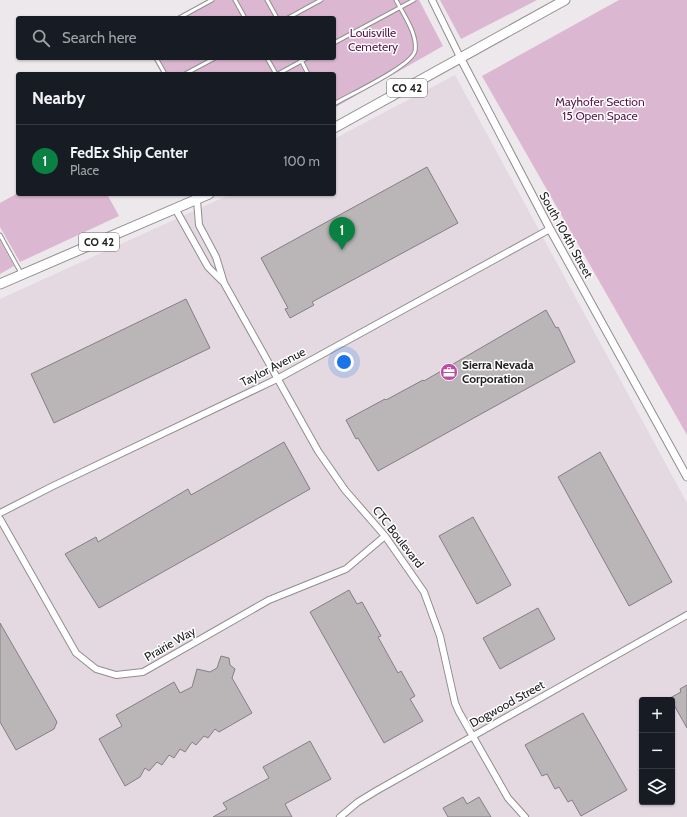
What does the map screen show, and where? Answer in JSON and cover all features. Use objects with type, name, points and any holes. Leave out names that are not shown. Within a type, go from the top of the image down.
[{"type":"main road","name":"CO 42","points":[[336,127],[565,0]]},
{"type":"main road","name":"CO 42","points":[[0,284],[176,210],[205,196]]},
{"type":"street","name":"South 104th Street","points":[[432,0],[461,59],[550,229],[687,477]]},
{"type":"street","name":"CTC Boulevard","points":[[197,200],[196,210],[199,225],[216,257],[224,282],[277,379],[331,471],[385,536],[412,572],[428,599],[440,636],[455,703],[508,798],[525,817]]},
{"type":"street","name":"CTC Boulevard","points":[[176,210],[208,267],[224,282]]},
{"type":"street","name":"Taylor Avenue","points":[[0,513],[52,486],[277,379],[550,229]]},
{"type":"street","name":"Prairie Way","points":[[0,519],[76,654],[96,669],[116,675],[143,672],[269,600],[346,569],[385,536]]},
{"type":"street","name":"Dogwood Street","points":[[340,817],[358,802],[687,615]]},
{"type":"lane","points":[[183,16],[212,0]]},
{"type":"lane","points":[[235,0],[244,16]]},
{"type":"lane","points":[[267,0],[276,16]]},
{"type":"lane","points":[[292,16],[321,0]]},
{"type":"lane","points":[[336,103],[402,66],[413,56],[415,50],[413,34],[396,0]]},
{"type":"lane","points":[[336,42],[414,0]]},
{"type":"lane","points":[[157,60],[164,72]]},
{"type":"lane","points":[[189,72],[211,60]]},
{"type":"lane","points":[[268,60],[278,72]]},
{"type":"lane","points":[[282,72],[301,60],[307,72]]},
{"type":"lane","points":[[0,234],[22,275]]},
{"type":"shaded area","points":[[455,75],[687,503],[687,817],[0,817],[0,299],[227,196],[336,196],[336,138]]},
{"type":"green space","name":"Louisville Cemetery","points":[[207,0],[419,0],[443,46],[336,107],[336,72],[161,72],[154,60],[336,60],[336,16],[179,16]]},
{"type":"green space","points":[[440,0],[537,0],[461,39]]},
{"type":"green space","name":"Mayhofer Section 15 Open Space","points":[[619,0],[687,0],[687,435],[482,76]]},
{"type":"green space","points":[[16,194],[16,196],[108,196],[119,216],[20,262],[0,227],[0,203]]},
{"type":"green space","points":[[0,241],[14,266],[0,274]]},
{"type":"building","points":[[427,167],[458,223],[312,302],[314,305],[290,318],[285,309],[288,308],[261,258]]},
{"type":"building","points":[[186,299],[210,348],[54,423],[31,374]]},
{"type":"building","points":[[546,310],[556,328],[558,327],[575,362],[378,471],[358,438],[356,439],[346,420],[423,380],[424,381]]},
{"type":"building","points":[[284,442],[310,489],[99,608],[65,554],[96,537],[98,542],[188,489],[191,495]]},
{"type":"building","points":[[600,452],[672,582],[629,606],[558,477]]},
{"type":"building","points":[[473,517],[511,585],[477,604],[439,536]]},
{"type":"building","points":[[349,590],[357,604],[362,602],[381,636],[378,637],[398,673],[401,671],[415,696],[410,699],[423,721],[384,743],[310,612]]},
{"type":"building","points":[[538,608],[555,639],[500,669],[483,638]]},
{"type":"building","points":[[0,623],[57,722],[54,729],[16,750],[0,722]]},
{"type":"building","points":[[221,656],[229,658],[230,665],[235,669],[232,678],[252,713],[219,732],[215,729],[208,738],[204,736],[196,745],[192,742],[185,752],[180,749],[174,758],[169,755],[162,765],[157,762],[149,771],[145,768],[140,777],[125,786],[99,739],[122,726],[116,715],[174,682],[180,693],[192,687],[197,669],[210,672],[217,668]]},
{"type":"building","points":[[687,685],[687,728],[675,707],[675,697],[672,697],[681,692],[680,689]]},
{"type":"building","points":[[583,713],[627,790],[581,816],[572,800],[568,802],[559,787],[555,789],[547,774],[542,776],[525,745]]},
{"type":"building","points":[[310,741],[331,779],[285,804],[292,817],[213,817],[227,809],[223,803],[269,778],[263,767]]},
{"type":"building","points":[[463,797],[467,804],[479,797],[491,817],[448,817],[443,808]]},
{"type":"place","name":"FedEx Ship Center","points":[[342,250]]},
{"type":"place","name":"Sierra Nevada Corporation","points":[[449,372]]}]
